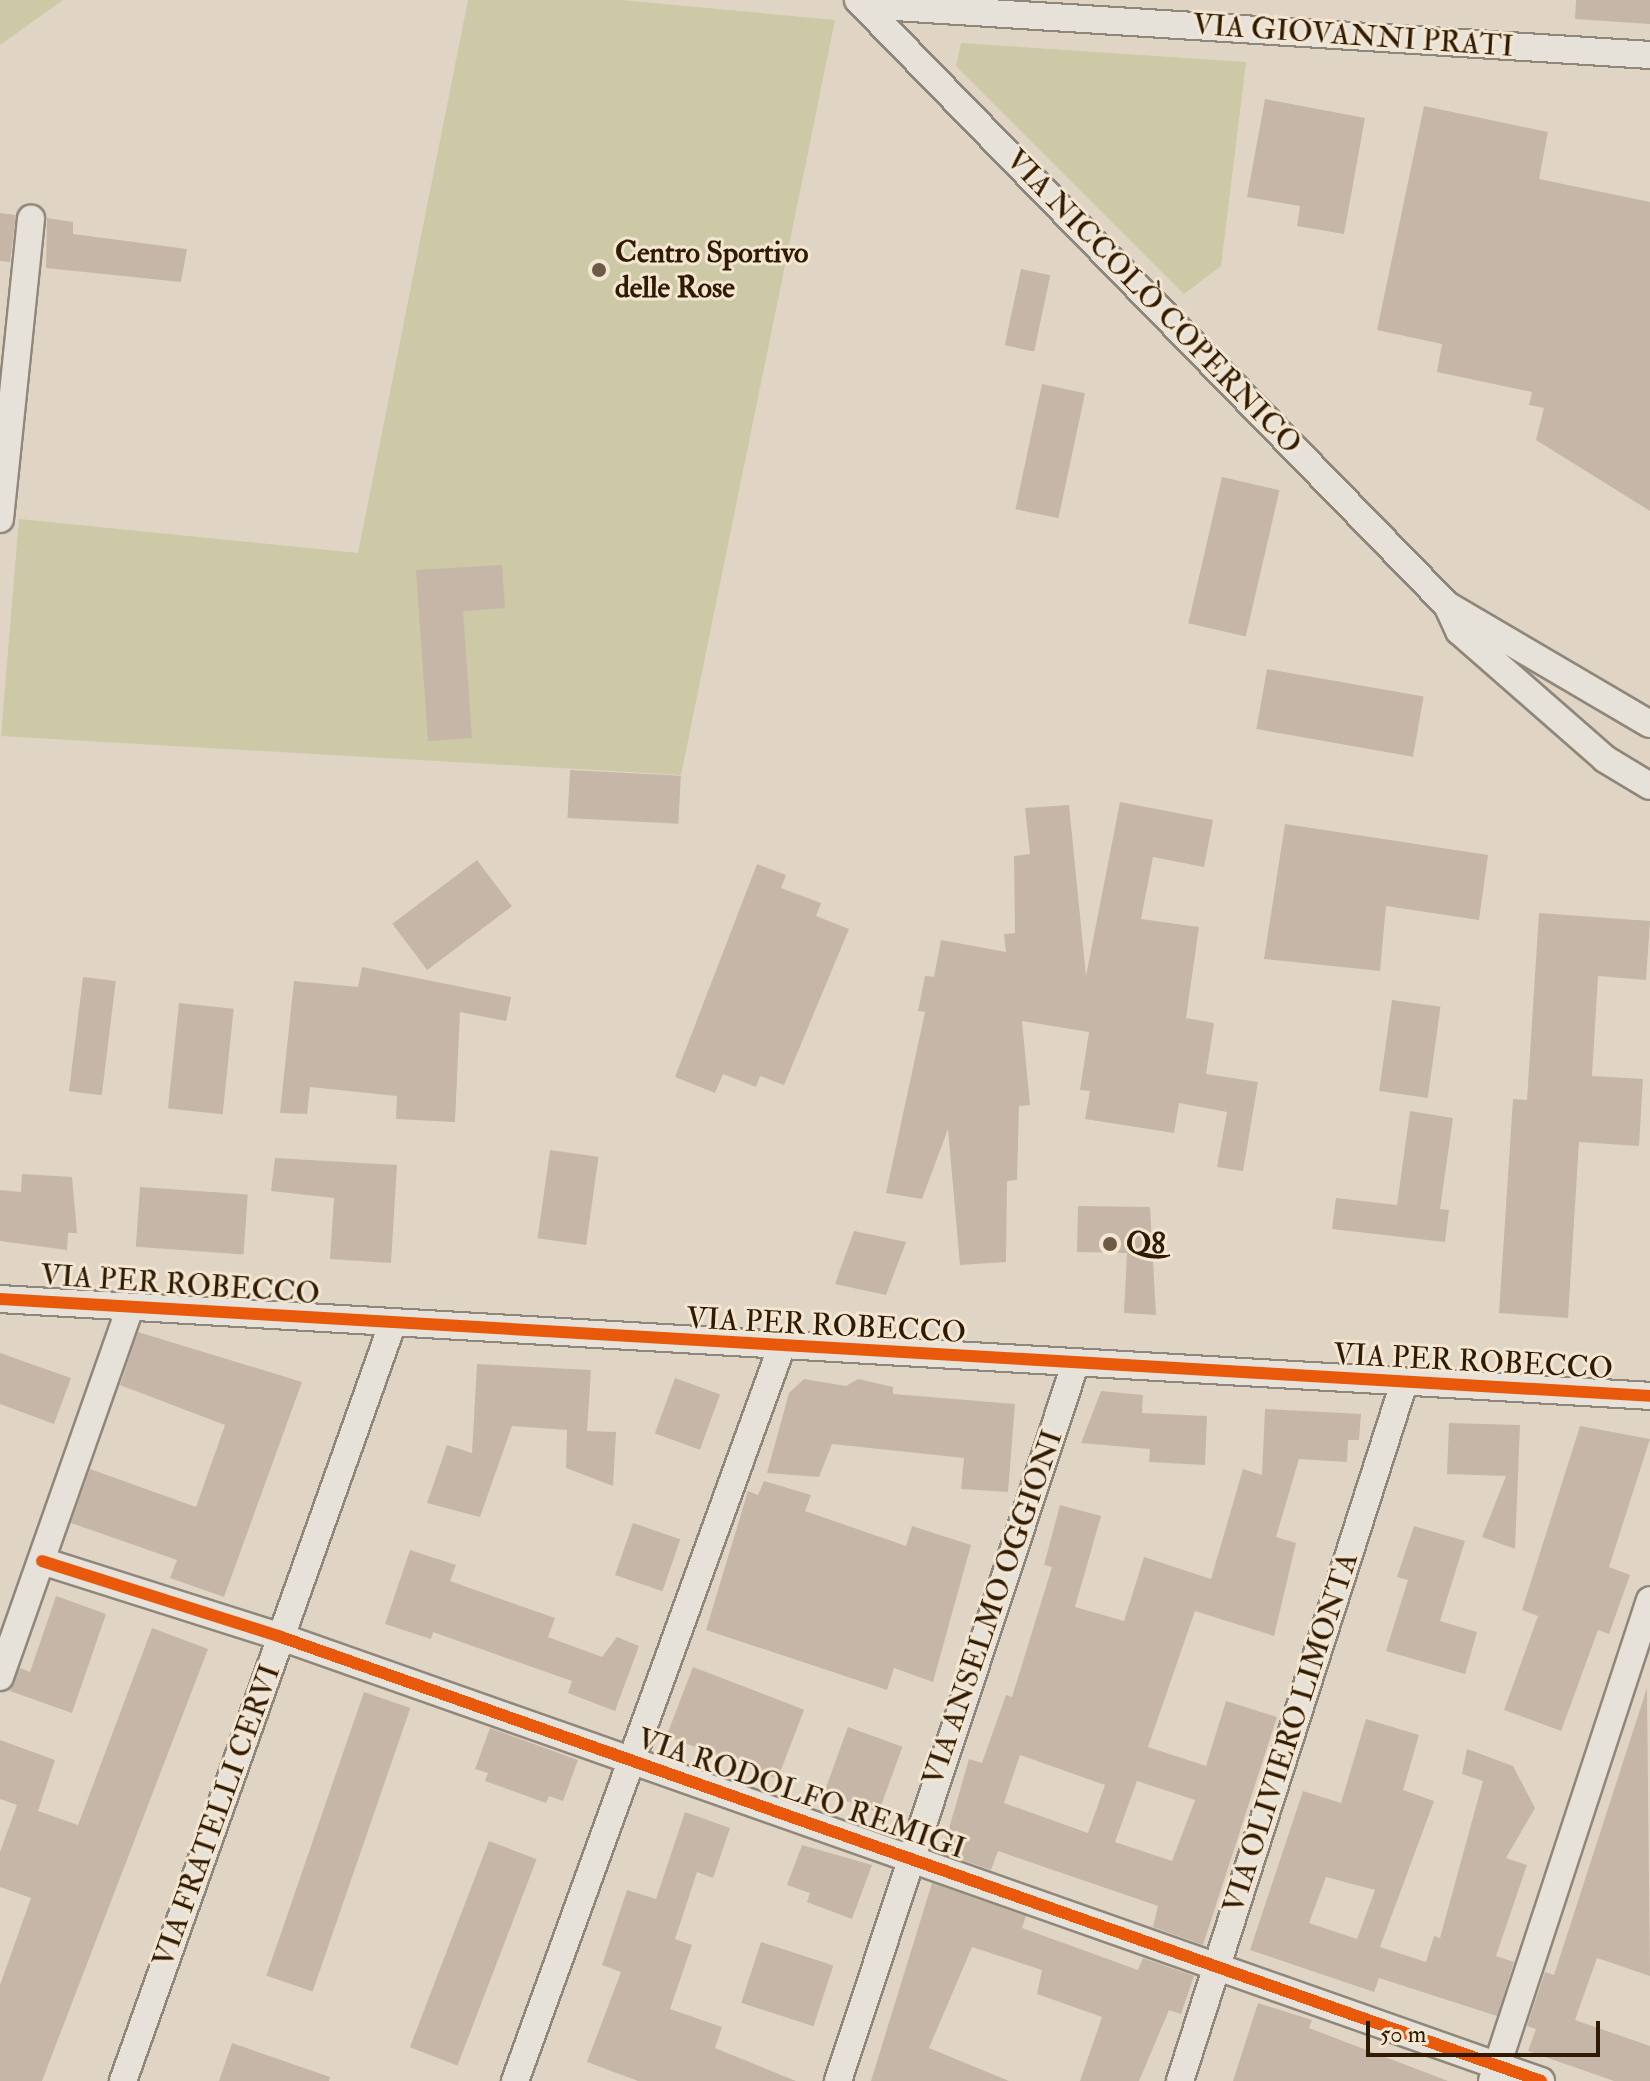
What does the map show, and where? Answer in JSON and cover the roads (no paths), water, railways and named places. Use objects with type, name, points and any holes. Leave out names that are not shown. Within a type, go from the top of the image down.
[{"type":"street","name":"VIA GIOVANNI PRATI","points":[[861,3],[1650,55]]},
{"type":"street","name":"VIA NICCOLÒ COPERNICO","points":[[861,3],[1447,605],[1650,724]]},
{"type":"street","points":[[0,519],[31,219]]},
{"type":"street","name":"VIA NICCOLÒ COPERNICO","points":[[1447,605],[1459,631],[1605,759],[1650,786]]},
{"type":"street","name":"VIA PER ROBECCO","points":[[0,1299],[780,1351],[1075,1365],[1403,1386],[1650,1396]]},
{"type":"street","points":[[0,1677],[129,1310]]},
{"type":"street","name":"VIA FRATELLI CERVI","points":[[123,2081],[392,1325]]},
{"type":"street","points":[[515,2081],[627,1763],[780,1351]]},
{"type":"street","name":"VIA ANSELMO OGGIONI","points":[[838,2081],[909,1857],[1075,1365]]},
{"type":"street","name":"VIA OLIVIERO LIMONTA","points":[[1180,2081],[1403,1386]]},
{"type":"street","name":"VIA RODOLFO REMIGI","points":[[42,1561],[281,1637],[627,1763],[1217,1964],[1494,2074],[1541,2081]]},
{"type":"street","points":[[1494,2074],[1650,1600]]},
{"type":"place","name":"Centro Sportivo delle Rose","points":[[599,270]]},
{"type":"place","name":"Q8","points":[[1110,1244]]}]
